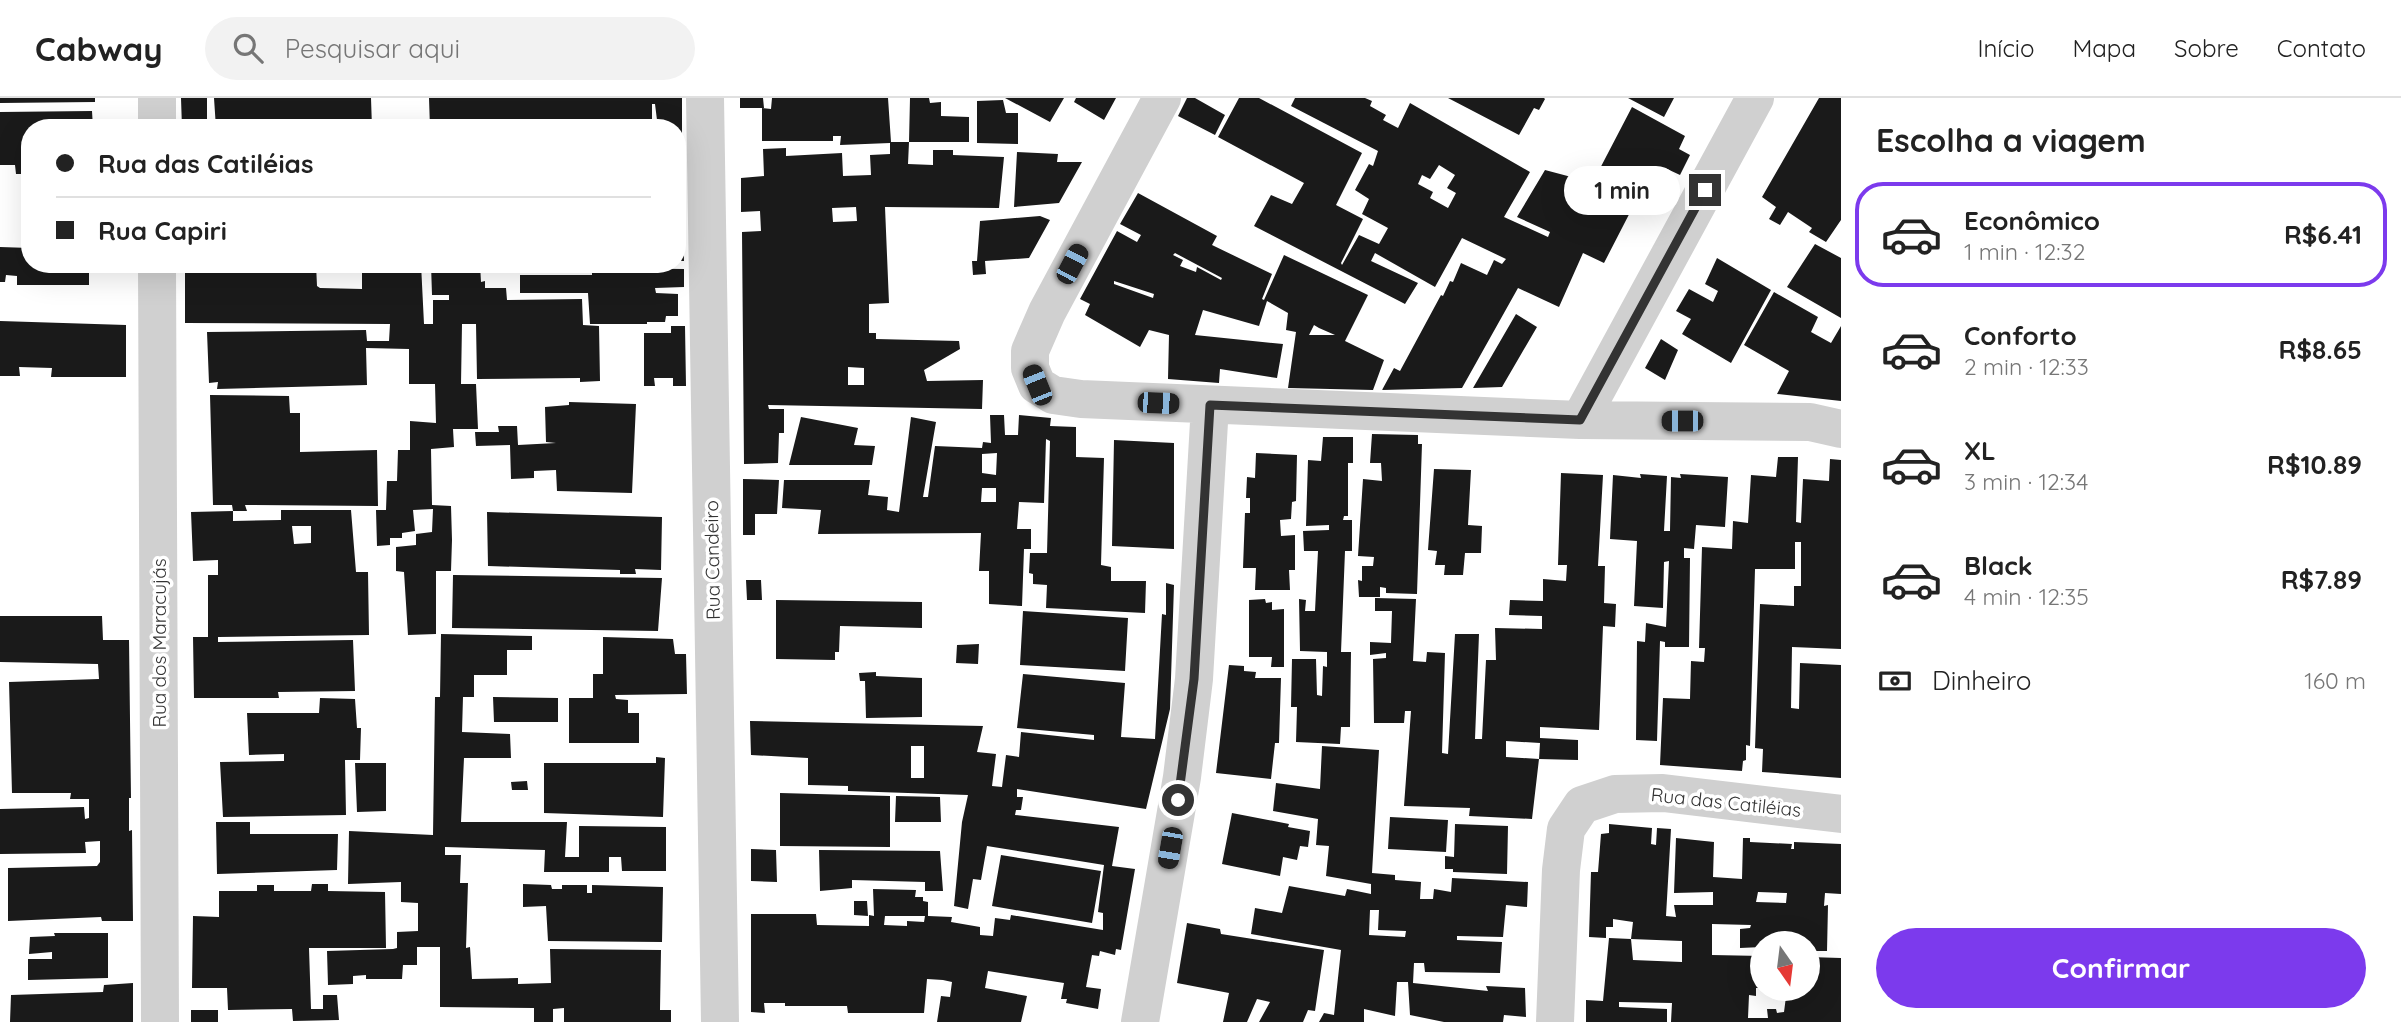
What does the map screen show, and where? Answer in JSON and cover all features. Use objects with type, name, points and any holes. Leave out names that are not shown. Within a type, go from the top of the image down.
[{"type":"street","points":[[157,98],[157,119]]},
{"type":"street","name":"Rua Candeiro","points":[[705,98],[720,1022]]},
{"type":"street","points":[[1162,98],[1047,312],[1030,351],[1030,368],[1037,385],[1053,395],[1081,399],[1580,420],[1810,422],[1841,429]]},
{"type":"street","points":[[1580,420],[1755,98]]},
{"type":"street","name":"Rua dos Maracujás","points":[[157,273],[160,1022]]},
{"type":"street","points":[[1140,1022],[1182,777],[1194,679],[1210,405]]},
{"type":"street","name":"Rua das Catiléias","points":[[1555,1022],[1566,829],[1581,806],[1615,794],[1663,793],[1841,814]]},
{"type":"building","points":[[0,98],[95,98],[95,102],[0,103]]},
{"type":"building","points":[[181,98],[207,98],[207,119],[182,119]]},
{"type":"building","points":[[214,98],[371,98],[372,119],[215,119]]},
{"type":"building","points":[[429,98],[682,98],[682,119],[657,119],[655,104],[652,104],[652,119],[430,119]]},
{"type":"building","points":[[740,98],[763,98],[764,108],[740,108]]},
{"type":"building","points":[[772,98],[888,98],[891,142],[909,142],[908,164],[933,165],[933,150],[953,150],[953,155],[1004,157],[999,208],[885,207],[889,303],[869,304],[869,333],[876,333],[876,339],[959,341],[960,349],[924,370],[927,381],[983,380],[982,409],[768,405],[769,409],[784,409],[784,433],[779,433],[778,463],[744,464],[742,232],[761,231],[760,211],[741,212],[741,178],[764,176],[763,149],[786,148],[786,156],[842,153],[843,176],[871,175],[870,155],[890,154],[890,143],[840,145],[841,136],[833,136],[833,141],[762,141],[762,108],[771,109]],"holes":[[[856,207],[857,221],[833,222],[832,208]],[[848,367],[864,368],[864,385],[848,385]]]},
{"type":"building","points":[[910,98],[929,98],[930,103],[941,102],[941,116],[969,117],[969,142],[909,142]]},
{"type":"building","points":[[1005,98],[1064,98],[1050,122]]},
{"type":"building","points":[[1076,98],[1116,98],[1104,120],[1074,102]]},
{"type":"building","points":[[1187,98],[1195,98],[1225,115],[1215,135],[1178,116]]},
{"type":"building","points":[[1239,98],[1259,98],[1362,153],[1336,205],[1363,219],[1342,265],[1359,235],[1379,244],[1388,228],[1362,214],[1369,199],[1355,190],[1369,164],[1373,166],[1378,151],[1291,106],[1295,98],[1365,98],[1372,101],[1370,106],[1386,115],[1383,120],[1398,128],[1410,103],[1530,172],[1504,217],[1548,237],[1550,232],[1517,217],[1545,170],[1639,195],[1604,263],[1583,253],[1559,307],[1518,288],[1462,388],[1382,390],[1394,368],[1400,371],[1441,295],[1443,296],[1450,281],[1453,282],[1461,263],[1487,275],[1494,260],[1502,264],[1506,259],[1462,238],[1435,287],[1375,253],[1371,261],[1418,283],[1405,304],[1254,226],[1271,195],[1292,204],[1304,183],[1218,137]],"holes":[[[1439,165],[1455,175],[1447,188],[1456,193],[1448,208],[1430,198],[1433,192],[1418,184],[1422,175],[1430,179]]]},
{"type":"building","points":[[1448,98],[1545,99],[1539,110],[1534,108],[1519,135]]},
{"type":"building","points":[[1628,98],[1674,98],[1664,117]]},
{"type":"building","points":[[1819,98],[1841,98],[1841,220],[1826,242],[1809,232],[1812,228],[1788,212],[1780,225],[1769,219],[1776,207],[1762,197]]},
{"type":"building","points":[[1003,100],[1006,113],[1018,113],[1018,144],[977,143],[977,101]]},
{"type":"building","points":[[1632,107],[1685,136],[1679,149],[1690,155],[1680,175],[1665,168],[1651,195],[1595,178]]},
{"type":"building","points":[[92,111],[92,119],[21,119],[21,174],[16,174],[15,165],[0,165],[0,112]]},
{"type":"building","points":[[1017,152],[1058,154],[1057,162],[1082,162],[1059,203],[1014,207]]},
{"type":"building","points":[[1138,193],[1217,236],[1212,245],[1272,274],[1262,299],[1264,300],[1284,255],[1368,295],[1345,341],[1384,360],[1373,390],[1288,388],[1296,332],[1286,330],[1288,313],[1267,301],[1259,326],[1203,310],[1195,335],[1283,344],[1277,378],[1220,369],[1219,383],[1168,379],[1169,335],[1149,330],[1140,347],[1085,315],[1090,304],[1080,299],[1117,231],[1137,242],[1141,235],[1120,224]],"holes":[[[1175,253],[1222,278],[1221,280],[1197,267],[1196,272],[1180,266],[1183,260],[1173,255]],[[1114,281],[1154,294],[1153,298],[1114,284]],[[1314,325],[1335,335],[1309,335]]]},
{"type":"building","points":[[1040,216],[1050,220],[1029,258],[985,261],[986,274],[973,275],[972,261],[977,261],[980,221]]},
{"type":"building","points":[[1815,244],[1841,258],[1841,318],[1787,287]]},
{"type":"building","points":[[0,247],[21,248],[21,273],[89,273],[89,285],[17,285],[17,276],[6,275],[5,282],[0,282]]},
{"type":"building","points":[[1717,258],[1771,290],[1731,363],[1682,334],[1691,319],[1676,311],[1689,289],[1713,302],[1718,291],[1705,284]]},
{"type":"building","points":[[185,273],[316,273],[317,286],[320,288],[362,289],[362,273],[421,273],[424,324],[433,324],[433,300],[449,300],[449,295],[432,295],[431,273],[480,273],[481,282],[485,281],[485,288],[506,288],[507,300],[582,299],[583,325],[599,326],[600,381],[580,382],[580,378],[477,379],[476,324],[462,324],[461,384],[476,384],[478,429],[453,429],[454,447],[431,449],[432,505],[451,506],[451,571],[436,571],[436,634],[408,635],[404,572],[396,571],[396,547],[416,545],[416,534],[432,532],[433,509],[413,510],[415,531],[402,533],[402,538],[390,538],[390,545],[377,546],[376,510],[386,510],[387,481],[397,481],[398,450],[410,450],[410,421],[436,423],[435,384],[409,384],[409,349],[366,348],[367,385],[217,389],[218,382],[209,383],[207,332],[366,330],[367,341],[389,341],[390,324],[185,323]]},
{"type":"building","points":[[684,273],[684,287],[655,288],[656,293],[678,294],[678,316],[666,316],[665,322],[647,324],[590,324],[588,293],[520,293],[520,275]]},
{"type":"building","points":[[1774,292],[1818,317],[1811,332],[1831,343],[1841,326],[1841,401],[1777,394],[1789,371],[1744,345]]},
{"type":"building","points":[[1516,314],[1537,327],[1502,387],[1473,388]]},
{"type":"building","points":[[0,321],[126,325],[126,377],[51,377],[52,368],[19,367],[20,376],[0,376]]},
{"type":"building","points":[[671,326],[685,326],[686,386],[673,386],[673,378],[654,378],[655,386],[644,386],[644,333],[671,333]]},
{"type":"building","points":[[1661,339],[1678,350],[1665,380],[1645,368]]},
{"type":"building","points":[[210,395],[289,396],[290,413],[300,413],[300,452],[377,450],[378,506],[245,505],[247,511],[233,511],[232,505],[213,505]]},
{"type":"building","points":[[569,402],[636,404],[632,493],[557,491],[556,470],[534,471],[534,478],[511,479],[510,445],[476,446],[475,432],[499,432],[498,426],[517,426],[518,445],[556,443],[546,442],[545,407],[569,405]]},
{"type":"building","points":[[990,415],[1004,415],[1005,435],[1018,435],[1019,415],[1051,418],[1050,426],[1076,427],[1076,457],[1104,458],[1101,565],[1111,567],[1111,581],[1146,581],[1145,613],[1046,608],[1047,585],[1033,584],[1033,574],[1029,573],[1030,553],[1047,553],[1050,441],[1046,439],[1044,503],[1019,502],[1017,529],[1031,529],[1031,549],[1024,549],[1022,606],[989,604],[989,571],[979,571],[981,533],[818,534],[821,510],[782,508],[784,480],[870,480],[868,495],[888,497],[887,510],[899,512],[911,417],[936,422],[923,497],[928,497],[935,446],[982,448],[983,442],[991,443]],"holes":[[[997,453],[996,475],[982,473],[982,454]],[[982,488],[996,488],[996,502],[981,502]]]},
{"type":"building","points":[[801,417],[858,428],[854,445],[875,446],[872,465],[789,465]]},
{"type":"building","points":[[1372,434],[1418,435],[1418,444],[1422,444],[1417,594],[1386,593],[1386,588],[1380,587],[1380,597],[1359,597],[1358,580],[1362,581],[1362,566],[1373,566],[1374,557],[1358,556],[1363,479],[1382,481],[1381,463],[1370,463]]},
{"type":"building","points":[[1323,437],[1353,437],[1353,463],[1348,463],[1348,516],[1344,516],[1343,520],[1352,520],[1352,551],[1345,551],[1341,652],[1351,652],[1350,727],[1341,727],[1340,744],[1296,742],[1297,707],[1291,707],[1292,659],[1316,659],[1317,695],[1322,696],[1323,666],[1327,667],[1327,652],[1300,651],[1299,599],[1306,600],[1305,611],[1315,611],[1318,551],[1304,551],[1303,531],[1329,530],[1329,525],[1306,526],[1308,460],[1321,461]]},
{"type":"building","points":[[1114,440],[1174,443],[1174,549],[1112,546]]},
{"type":"building","points":[[1256,453],[1297,455],[1296,501],[1292,502],[1291,519],[1280,520],[1281,536],[1295,535],[1295,570],[1289,570],[1290,590],[1255,590],[1256,568],[1243,568],[1245,513],[1250,513],[1250,498],[1246,498],[1247,477],[1255,478]]},
{"type":"building","points":[[1778,457],[1798,457],[1796,522],[1801,523],[1803,479],[1829,481],[1830,459],[1841,460],[1841,649],[1792,647],[1791,708],[1799,709],[1800,663],[1841,665],[1841,778],[1762,772],[1763,749],[1755,748],[1760,604],[1794,606],[1794,586],[1801,586],[1801,542],[1795,542],[1795,569],[1755,569],[1750,746],[1746,745],[1746,760],[1743,761],[1742,771],[1660,765],[1663,698],[1690,699],[1691,661],[1704,662],[1705,648],[1699,648],[1702,547],[1732,549],[1733,521],[1748,523],[1751,475],[1776,477]]},
{"type":"building","points":[[1434,469],[1471,470],[1468,525],[1482,526],[1481,553],[1465,553],[1463,575],[1444,575],[1445,565],[1435,565],[1437,551],[1428,550]]},
{"type":"building","points":[[1561,473],[1603,475],[1598,566],[1605,566],[1604,603],[1616,604],[1615,627],[1603,626],[1599,730],[1540,727],[1540,738],[1578,740],[1578,760],[1539,759],[1532,819],[1469,816],[1470,808],[1404,806],[1411,711],[1405,711],[1404,723],[1374,723],[1373,659],[1386,658],[1386,653],[1370,655],[1370,642],[1391,643],[1392,611],[1375,611],[1375,598],[1416,599],[1413,661],[1426,662],[1427,652],[1445,653],[1442,753],[1448,754],[1455,634],[1479,634],[1475,739],[1482,739],[1486,660],[1496,660],[1495,628],[1542,629],[1542,616],[1509,615],[1510,600],[1543,601],[1543,579],[1566,581],[1567,565],[1558,565]],"holes":[[[1506,741],[1540,743],[1539,759],[1506,757]]]},
{"type":"building","points":[[1640,474],[1667,476],[1664,531],[1670,531],[1671,477],[1681,478],[1680,474],[1728,477],[1725,527],[1696,525],[1694,549],[1684,548],[1684,558],[1690,558],[1689,647],[1665,647],[1665,642],[1660,641],[1657,741],[1636,740],[1637,641],[1645,642],[1646,623],[1666,627],[1669,561],[1664,562],[1663,608],[1634,606],[1637,541],[1610,539],[1613,475],[1641,478]]},
{"type":"building","points":[[743,479],[779,480],[777,514],[755,514],[755,535],[743,535]]},
{"type":"building","points":[[281,510],[351,510],[356,572],[368,572],[369,635],[218,637],[218,642],[353,640],[355,691],[278,692],[279,698],[194,698],[193,637],[208,637],[208,575],[218,575],[218,560],[193,561],[191,512],[233,511],[233,521],[281,520]],"holes":[[[292,526],[311,526],[311,543],[294,544]]]},
{"type":"building","points":[[487,512],[662,517],[661,570],[635,569],[636,574],[620,574],[620,570],[488,566]]},
{"type":"building","points":[[453,575],[662,578],[658,631],[452,628]]},
{"type":"building","points":[[746,580],[761,580],[762,600],[747,600]]},
{"type":"building","points":[[1166,583],[1174,585],[1170,709],[1146,809],[1017,789],[1017,797],[1023,797],[1021,810],[1016,810],[1015,815],[1119,827],[1112,866],[1135,869],[1121,950],[1116,949],[1115,955],[1100,951],[1099,956],[1092,955],[1086,987],[1101,989],[1098,1009],[1066,1003],[1067,999],[1061,999],[1064,983],[988,971],[985,988],[1027,996],[1021,1022],[937,1022],[941,996],[950,997],[952,982],[927,979],[924,1013],[848,1013],[847,1006],[785,1006],[785,1003],[764,1003],[765,1013],[751,1012],[751,914],[816,914],[817,925],[869,926],[869,915],[874,916],[873,889],[916,890],[915,897],[923,897],[923,901],[928,902],[928,916],[952,917],[951,922],[980,927],[980,935],[993,936],[995,918],[1010,920],[1011,915],[1103,930],[1103,913],[1098,912],[1104,865],[987,846],[981,880],[973,879],[968,909],[954,906],[962,822],[968,795],[848,791],[848,786],[808,785],[808,758],[751,755],[750,721],[983,726],[977,752],[996,754],[992,786],[1002,787],[1006,755],[1019,757],[1021,732],[1094,740],[1094,735],[1017,728],[1023,674],[1125,683],[1121,737],[1155,739],[1162,614],[1166,615]],"holes":[[[911,746],[924,746],[924,778],[911,778]],[[885,916],[925,916],[924,922],[907,921],[907,926],[884,925]]]},
{"type":"building","points":[[1265,599],[1266,603],[1272,602],[1272,610],[1284,609],[1284,667],[1271,667],[1272,657],[1249,657],[1249,600]]},
{"type":"building","points":[[776,600],[922,602],[922,628],[840,626],[839,652],[835,652],[835,660],[776,659]]},
{"type":"building","points":[[1023,611],[1128,618],[1125,671],[1020,665]]},
{"type":"building","points":[[0,616],[102,616],[103,640],[129,640],[129,831],[132,830],[133,921],[102,921],[101,917],[8,921],[8,868],[97,866],[100,862],[100,841],[85,842],[86,853],[0,854],[0,809],[84,807],[85,819],[89,818],[89,799],[70,799],[71,793],[12,793],[9,682],[99,679],[98,664],[0,662]]},
{"type":"building","points":[[441,634],[532,636],[532,650],[507,650],[507,675],[474,675],[474,697],[463,697],[462,732],[510,734],[511,758],[464,758],[461,822],[567,822],[565,857],[579,857],[579,826],[666,827],[666,871],[622,871],[621,857],[609,857],[609,872],[544,872],[545,850],[445,847],[445,855],[461,855],[460,883],[468,883],[466,948],[470,947],[472,979],[518,978],[518,984],[551,983],[550,949],[661,950],[660,1010],[671,1010],[671,1022],[564,1022],[564,1008],[553,1009],[553,1022],[534,1022],[534,1008],[440,1007],[440,947],[417,947],[417,965],[403,965],[402,979],[366,979],[366,975],[353,976],[353,984],[328,985],[327,951],[393,949],[397,948],[397,932],[418,931],[418,903],[401,902],[401,882],[348,884],[349,831],[433,835],[435,697],[440,697]]},
{"type":"building","points":[[603,637],[673,639],[675,654],[686,654],[687,694],[615,695],[616,699],[628,700],[628,713],[639,713],[639,743],[569,743],[569,698],[593,698],[593,674],[603,674]]},
{"type":"building","points":[[979,644],[978,664],[956,663],[957,645]]},
{"type":"building","points":[[1229,665],[1244,666],[1244,671],[1256,672],[1255,678],[1281,678],[1279,743],[1275,743],[1271,779],[1216,773]]},
{"type":"building","points":[[876,672],[876,676],[922,678],[922,717],[866,718],[865,681],[860,681],[859,673]]},
{"type":"building","points":[[493,697],[558,698],[558,722],[494,722]]},
{"type":"building","points":[[320,698],[355,699],[357,728],[361,728],[360,760],[345,760],[346,815],[223,817],[220,762],[284,761],[284,754],[249,755],[247,713],[319,713]]},
{"type":"building","points":[[1322,746],[1379,750],[1372,873],[1395,875],[1395,880],[1421,882],[1420,899],[1433,899],[1434,889],[1451,892],[1452,878],[1528,882],[1527,907],[1506,905],[1503,937],[1457,936],[1457,940],[1502,942],[1500,973],[1425,972],[1424,963],[1414,963],[1413,983],[1488,991],[1486,986],[1525,988],[1526,1017],[1504,1015],[1503,1022],[1444,1022],[1410,1015],[1408,982],[1397,982],[1395,1016],[1364,1009],[1364,1022],[1319,1022],[1324,1013],[1334,1015],[1341,950],[1251,934],[1255,908],[1282,913],[1289,886],[1345,896],[1347,889],[1371,894],[1371,884],[1326,876],[1329,846],[1316,845],[1318,819],[1273,811],[1276,783],[1320,789]],"holes":[[[1370,910],[1379,910],[1378,930],[1406,931],[1405,937],[1369,935]]]},
{"type":"building","points":[[656,757],[665,758],[663,817],[544,813],[544,763],[656,763]]},
{"type":"building","points":[[355,763],[386,763],[386,811],[357,812]]},
{"type":"building","points":[[527,781],[528,790],[512,790],[511,782]]},
{"type":"building","points":[[780,793],[890,796],[890,847],[780,846]]},
{"type":"building","points":[[896,796],[940,797],[941,822],[895,822]]},
{"type":"building","points":[[1232,813],[1310,831],[1308,847],[1300,846],[1297,860],[1283,857],[1280,876],[1222,864]]},
{"type":"building","points":[[1390,817],[1448,820],[1446,852],[1388,849]]},
{"type":"building","points":[[216,822],[250,822],[250,834],[338,834],[337,870],[217,874]]},
{"type":"building","points":[[1455,824],[1508,826],[1507,874],[1453,872],[1453,869],[1445,869],[1445,856],[1454,857]]},
{"type":"building","points":[[1609,824],[1652,828],[1651,844],[1656,845],[1657,828],[1671,829],[1666,916],[1676,917],[1674,905],[1713,905],[1713,892],[1674,893],[1676,838],[1714,842],[1713,877],[1742,879],[1743,838],[1750,838],[1750,842],[1792,844],[1791,849],[1794,849],[1794,842],[1841,844],[1841,894],[1825,893],[1824,906],[1828,905],[1827,951],[1820,951],[1820,931],[1750,931],[1750,948],[1740,948],[1740,929],[1750,928],[1751,925],[1712,924],[1712,955],[1750,956],[1748,1018],[1768,1018],[1767,1009],[1776,1009],[1777,1013],[1784,1012],[1785,1001],[1820,1001],[1820,957],[1841,958],[1841,1022],[1671,1022],[1672,1003],[1619,1002],[1619,1007],[1667,1009],[1667,1022],[1586,1022],[1586,1000],[1603,1001],[1609,938],[1631,939],[1633,922],[1613,919],[1613,927],[1606,927],[1606,938],[1589,937],[1591,872],[1598,872],[1601,834],[1609,833]],"holes":[[[1758,892],[1787,893],[1786,903],[1756,902]],[[1631,939],[1682,941],[1682,962],[1633,960]]]},
{"type":"building","points":[[751,849],[776,850],[777,882],[751,881]]},
{"type":"building","points":[[819,850],[940,851],[943,891],[925,891],[925,882],[852,880],[852,888],[820,891]]},
{"type":"building","points":[[1001,855],[1101,871],[1092,923],[992,906]]},
{"type":"building","points":[[312,884],[328,884],[328,891],[385,892],[386,948],[309,948],[311,1009],[323,1009],[323,995],[337,995],[339,1020],[293,1021],[292,1009],[228,1010],[227,988],[192,988],[193,916],[219,917],[219,891],[257,891],[257,885],[274,885],[274,891],[311,891]]},
{"type":"building","points":[[523,884],[551,885],[552,889],[562,889],[562,885],[587,885],[587,893],[592,893],[592,885],[663,887],[662,942],[548,941],[546,906],[523,907]]},
{"type":"building","points":[[854,901],[867,901],[868,916],[854,915]]},
{"type":"building","points":[[1187,923],[1220,929],[1221,934],[1324,950],[1315,1011],[1308,1010],[1303,1022],[1259,1022],[1270,1002],[1257,999],[1247,1022],[1223,1022],[1229,993],[1177,983]]},
{"type":"building","points":[[54,933],[108,933],[108,978],[28,980],[28,959],[52,959],[52,952],[29,954],[30,937],[55,936]]},
{"type":"building","points":[[133,983],[133,1022],[10,1022],[11,995],[103,992],[104,985]]},
{"type":"building","points":[[191,1010],[218,1010],[218,1022],[191,1022]]},
{"type":"route","points":[[1178,800],[1194,679],[1210,405],[1580,420],[1705,190]]}]
